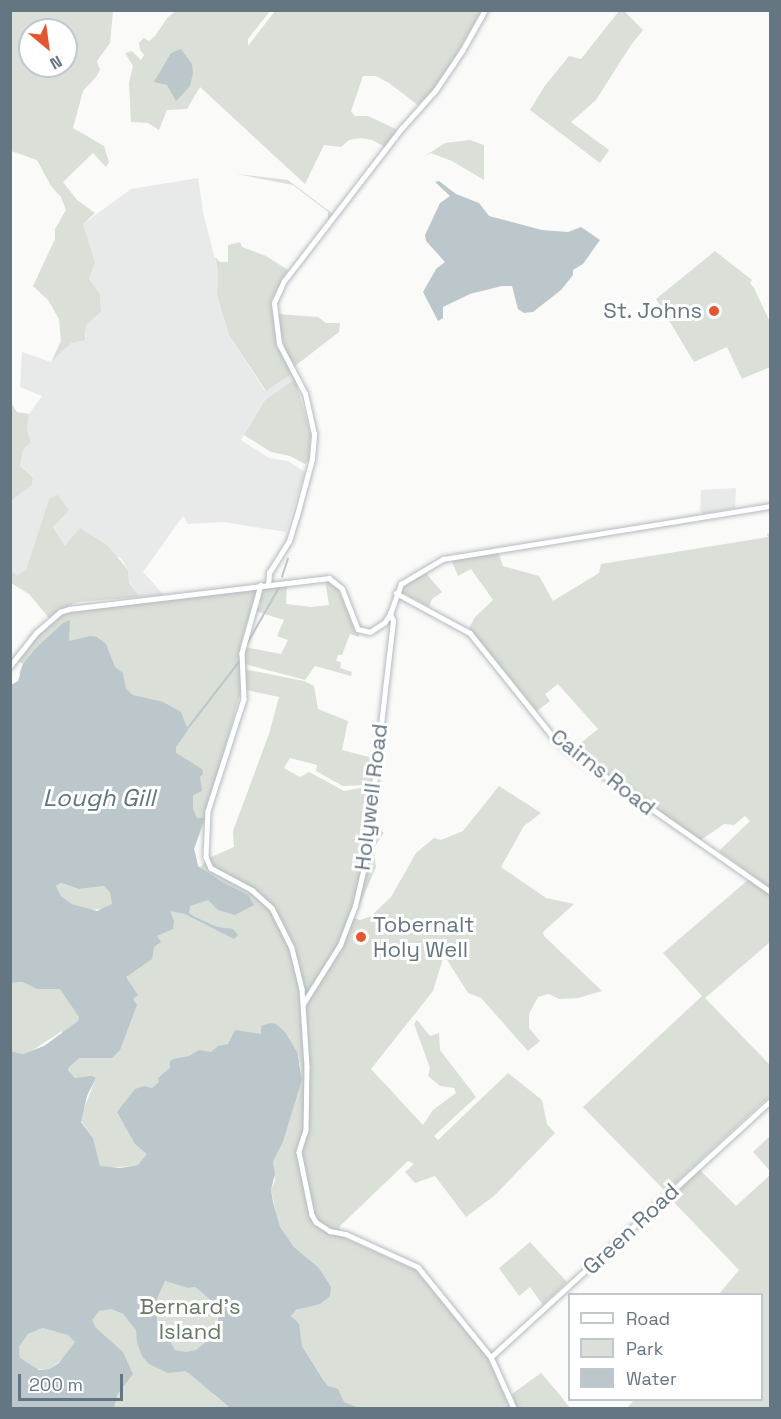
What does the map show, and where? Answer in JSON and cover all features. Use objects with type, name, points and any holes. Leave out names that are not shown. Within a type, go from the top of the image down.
[{"type":"street","points":[[268,585],[269,573],[288,541],[297,514],[314,441],[305,394],[279,344],[274,322],[275,298],[284,281],[402,128],[435,90],[462,51],[484,10]]},
{"type":"street","points":[[396,593],[401,584],[413,575],[452,556],[771,506]]},
{"type":"street","points":[[10,666],[36,633],[60,612],[80,607],[318,578],[336,581],[346,596],[355,624],[364,632],[378,628],[390,614]]},
{"type":"street","points":[[261,585],[242,653],[244,691],[241,708],[208,811],[206,856],[212,868],[252,890],[272,908],[292,948],[303,1004],[308,1097],[306,1130],[299,1152],[312,1215],[316,1222],[330,1231],[346,1234],[418,1267],[491,1357],[514,1408]]},
{"type":"street","name":"Holywell Road","points":[[303,1004],[340,945],[355,906],[365,863],[393,621],[390,614],[396,593]]},
{"type":"street","name":"Cairns Road","points":[[396,593],[470,633],[554,738],[569,751],[771,891]]},
{"type":"street","name":"Green Road","points":[[491,1357],[771,1101]]},
{"type":"shaded area","points":[[198,178],[203,212],[218,271],[217,297],[229,335],[265,391],[292,374],[295,379],[265,400],[241,440],[269,458],[288,461],[305,472],[286,532],[223,522],[188,524],[183,516],[143,572],[164,595],[140,597],[129,582],[128,570],[121,558],[65,546],[53,527],[49,499],[26,570],[17,575],[11,571],[11,501],[32,485],[33,476],[20,466],[23,450],[31,442],[27,430],[29,414],[42,396],[20,387],[22,352],[51,362],[71,342],[86,337],[86,325],[101,312],[100,294],[89,279],[95,262],[83,224],[131,189]]},
{"type":"shaded area","points":[[736,488],[735,508],[703,514],[700,510],[701,490]]},
{"type":"green space","points":[[11,10],[113,11],[110,43],[97,61],[100,70],[83,91],[73,128],[104,146],[109,162],[106,167],[93,153],[63,182],[77,200],[95,213],[83,224],[95,262],[89,279],[100,294],[101,312],[86,325],[85,340],[71,343],[51,362],[61,341],[59,319],[48,300],[33,286],[55,239],[55,229],[66,210],[61,197],[51,186],[37,160],[11,151]]},
{"type":"green space","points":[[176,11],[270,11],[248,39],[248,46],[275,11],[481,11],[456,56],[433,90],[418,105],[376,76],[363,76],[351,111],[355,116],[368,116],[398,130],[385,147],[372,140],[361,138],[349,140],[341,147],[324,145],[305,184],[200,87],[187,109],[167,110],[159,130],[148,123],[131,122],[129,83],[133,66],[125,53],[132,51],[141,60],[144,55],[139,43],[144,38],[149,41],[155,36],[168,17]]},
{"type":"green space","points":[[619,11],[624,11],[643,30],[596,100],[571,122],[609,150],[600,163],[530,110],[544,87],[569,56],[581,59]]},
{"type":"green space","points":[[470,140],[484,145],[484,180],[452,161],[431,153],[422,158],[445,143]]},
{"type":"green space","points":[[236,174],[288,180],[333,214],[328,221],[328,212],[293,185]]},
{"type":"green space","points":[[240,242],[242,247],[266,256],[288,270],[271,301],[277,344],[292,374],[266,391],[229,335],[217,296],[218,271],[215,257],[220,262],[228,262],[228,245]]},
{"type":"green space","name":"St. Johns","points":[[715,251],[752,280],[750,283],[770,322],[770,367],[742,379],[727,347],[694,362],[656,299]]},
{"type":"green space","points":[[277,314],[318,317],[326,323],[340,323],[339,332],[295,366],[286,354]]},
{"type":"green space","points":[[295,379],[311,435],[309,459],[305,464],[290,456],[271,452],[244,435],[265,400]]},
{"type":"green space","points":[[11,403],[17,412],[29,414],[27,430],[31,442],[23,450],[20,466],[33,477],[32,485],[11,501]]},
{"type":"green space","points":[[58,495],[69,510],[53,527],[65,546],[80,528],[108,546],[128,570],[129,583],[140,597],[78,602],[59,610],[49,618],[29,594],[11,583],[11,571],[17,575],[26,570],[49,499]]},
{"type":"green space","points":[[770,533],[770,888],[719,851],[750,821],[745,816],[734,825],[724,824],[701,840],[673,823],[572,750],[598,729],[558,684],[545,694],[550,701],[537,711],[469,628],[475,617],[493,600],[471,569],[458,576],[451,559],[498,552],[503,566],[539,576],[553,601],[599,573],[601,564],[768,537],[767,534]]},
{"type":"green space","points":[[425,572],[442,592],[432,599],[429,607],[400,591],[413,578]]},
{"type":"green space","points":[[325,580],[338,589],[354,627],[359,633],[359,637],[350,634],[342,655],[338,655],[336,661],[341,662],[340,668],[352,672],[351,676],[315,666],[305,680],[245,664],[245,647],[281,654],[288,640],[277,636],[284,620],[255,611],[260,606],[265,587],[287,584],[286,604],[311,607],[329,605]]},
{"type":"green space","points":[[257,589],[240,646],[241,691],[204,823],[194,849],[199,868],[209,858],[234,847],[233,831],[269,734],[279,697],[246,690],[244,669],[304,681],[314,686],[318,709],[348,721],[342,750],[373,758],[371,783],[367,785],[343,786],[316,771],[317,765],[290,758],[284,768],[300,777],[309,772],[344,791],[368,789],[370,794],[368,819],[384,833],[373,849],[376,867],[354,918],[360,920],[371,916],[391,897],[416,853],[434,838],[441,840],[463,831],[499,786],[541,813],[524,826],[501,867],[546,898],[574,904],[543,932],[544,936],[602,991],[578,998],[559,999],[549,994],[538,997],[529,1014],[529,1028],[540,1041],[528,1051],[481,998],[468,993],[444,955],[433,991],[371,1069],[423,1125],[433,1110],[456,1093],[454,1088],[440,1086],[428,1076],[430,1068],[414,1024],[417,1020],[430,1036],[439,1033],[440,1050],[476,1097],[434,1136],[438,1140],[508,1073],[542,1100],[547,1124],[555,1133],[494,1196],[466,1217],[435,1176],[415,1183],[405,1172],[414,1164],[408,1161],[339,1227],[345,1238],[416,1270],[489,1359],[510,1408],[331,1408],[328,1386],[302,1346],[292,1317],[292,1312],[306,1307],[318,1267],[294,1247],[279,1227],[271,1190],[275,1181],[273,1162],[283,1142],[302,1080],[300,1063],[280,1070],[138,1165],[110,1168],[100,1166],[97,1162],[93,1138],[80,1119],[96,1078],[75,1078],[68,1070],[62,1031],[23,1054],[11,1051],[11,983],[22,982],[37,989],[101,909],[89,910],[72,904],[61,896],[56,886],[61,883],[79,889],[104,886],[40,681],[19,673],[23,664],[18,661],[37,635],[61,614],[80,609]]},
{"type":"green space","points":[[749,879],[770,895],[770,942],[705,998],[770,1065],[770,1096],[666,1192],[583,1107],[702,996],[663,953]]},
{"type":"green space","points":[[770,1136],[770,1171],[753,1152]]},
{"type":"green space","points":[[700,1170],[736,1206],[770,1175],[770,1408],[627,1408],[633,1401],[763,1401],[763,1293],[720,1293],[739,1270],[670,1198]]},
{"type":"green space","points":[[530,1242],[567,1282],[543,1305],[530,1287],[519,1296],[499,1268]]},
{"type":"green space","name":"Bernard's Island","points":[[165,1281],[188,1288],[195,1287],[219,1307],[214,1395],[230,1408],[113,1408],[80,1340],[62,1360],[49,1369],[34,1369],[20,1359],[19,1347],[28,1334],[89,1310],[111,1309],[123,1314],[130,1322],[164,1330],[157,1319],[157,1299]]},
{"type":"green space","points":[[541,1373],[570,1408],[517,1408],[512,1394]]},
{"type":"water","points":[[181,49],[192,64],[193,73],[190,86],[176,101],[167,85],[154,82],[171,53]]},
{"type":"water","points":[[439,181],[456,194],[479,203],[489,216],[542,230],[568,232],[581,227],[600,240],[583,264],[573,270],[573,275],[561,290],[533,312],[524,313],[518,309],[512,286],[502,286],[470,294],[443,307],[443,318],[438,321],[423,292],[436,269],[445,262],[426,241],[425,235],[440,203],[450,196],[435,182]]},
{"type":"water","name":"Lough Gill","points":[[70,620],[69,641],[90,636],[97,637],[106,644],[115,667],[123,673],[126,689],[133,695],[163,702],[181,712],[188,730],[176,747],[176,753],[202,769],[203,774],[200,777],[202,791],[193,795],[193,809],[197,818],[204,818],[194,849],[198,866],[248,895],[254,905],[235,915],[218,910],[208,900],[190,906],[189,913],[195,917],[217,927],[233,929],[238,935],[234,939],[185,914],[170,911],[174,921],[173,929],[157,936],[161,942],[154,947],[152,959],[126,977],[138,995],[133,999],[137,1005],[120,1050],[112,1058],[79,1058],[69,1067],[68,1070],[75,1078],[92,1076],[96,1078],[87,1096],[81,1122],[93,1138],[100,1166],[120,1168],[138,1165],[147,1154],[135,1144],[117,1112],[135,1089],[144,1086],[152,1088],[159,1082],[158,1078],[170,1068],[170,1061],[173,1059],[189,1056],[199,1050],[211,1052],[218,1046],[228,1044],[235,1030],[261,1034],[261,1026],[270,1023],[276,1024],[285,1032],[297,1052],[302,1080],[283,1142],[273,1162],[275,1174],[271,1190],[273,1202],[280,1227],[294,1247],[318,1267],[331,1287],[330,1296],[320,1304],[296,1310],[291,1316],[299,1324],[302,1346],[328,1386],[338,1389],[344,1402],[359,1408],[230,1408],[185,1371],[168,1373],[149,1364],[142,1356],[136,1330],[123,1314],[111,1309],[99,1311],[92,1320],[96,1328],[123,1352],[133,1374],[117,1395],[114,1408],[11,1408],[11,1051],[23,1054],[44,1046],[78,1021],[79,1017],[60,989],[37,989],[22,982],[11,983],[11,685],[18,681],[23,664],[36,648],[63,623]],"holes":[[[61,883],[79,889],[104,886],[110,892],[112,904],[97,911],[72,904],[61,896],[56,886]],[[165,1281],[188,1288],[195,1287],[219,1307],[218,1328],[212,1337],[196,1350],[186,1352],[175,1350],[157,1320],[157,1299]],[[43,1328],[68,1335],[75,1342],[59,1363],[49,1369],[39,1370],[20,1358],[19,1347],[28,1334]]]},
{"type":"waterway","points":[[282,577],[288,559]]},
{"type":"waterway","points":[[247,644],[280,586]]},
{"type":"waterway","points":[[188,728],[239,662]]},
{"type":"place","name":"St. Johns","points":[[714,311]]},
{"type":"place","name":"Tobernalt Holy Well","points":[[361,937]]}]
